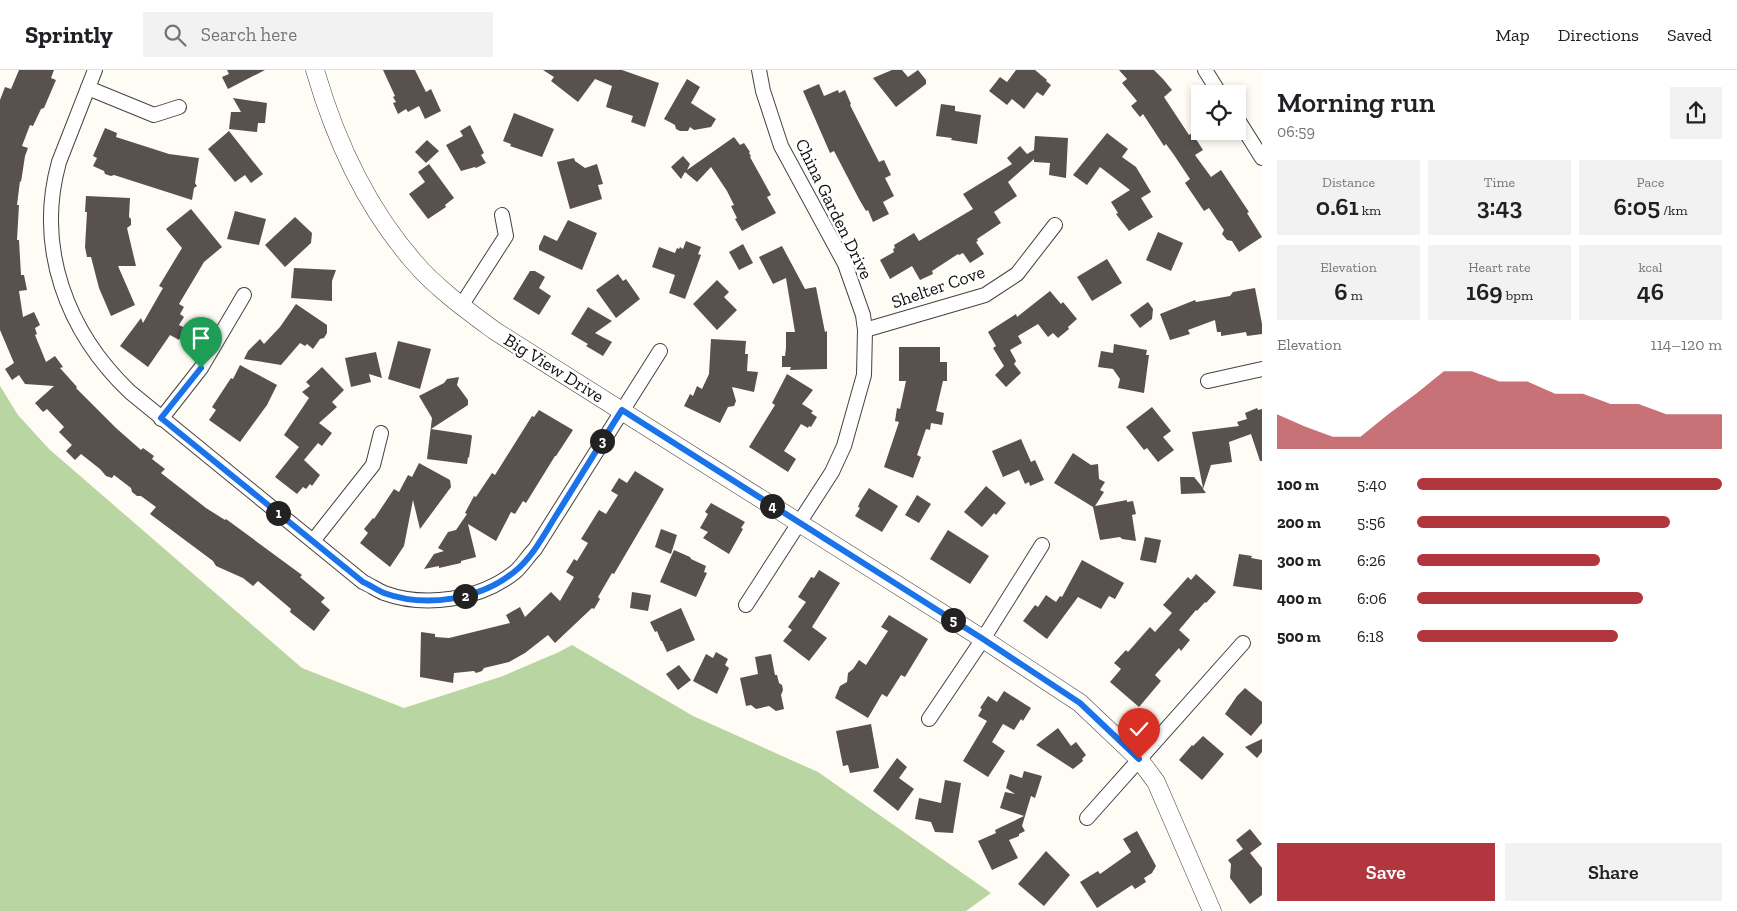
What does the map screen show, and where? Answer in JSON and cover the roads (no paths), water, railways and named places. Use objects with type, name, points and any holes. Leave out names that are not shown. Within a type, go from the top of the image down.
[{"type":"street","points":[[95,70],[55,176],[51,207],[51,231],[59,277],[66,301],[77,325],[96,356],[116,378],[161,418],[363,582],[384,593],[407,598],[432,600],[461,597],[490,588],[515,572],[535,549],[660,351]]},
{"type":"street","name":"Big View Drive","points":[[315,70],[322,96],[342,149],[378,216],[414,263],[461,306],[496,331],[983,639],[1080,703],[1139,759],[1156,782],[1212,911]]},
{"type":"street","name":"China Garden Drive","points":[[746,605],[832,472],[844,446],[864,376],[865,330],[863,315],[844,264],[781,146],[763,91],[759,70]]},
{"type":"street","points":[[1205,70],[1214,85]]},
{"type":"street","points":[[88,88],[154,115],[179,107]]},
{"type":"street","points":[[1246,133],[1262,158]]},
{"type":"street","points":[[461,306],[506,236],[502,215]]},
{"type":"street","name":"Shelter Cove","points":[[865,330],[985,295],[1017,274],[1055,225]]},
{"type":"street","points":[[161,418],[201,368],[244,294]]},
{"type":"street","points":[[1208,381],[1262,369]]},
{"type":"street","points":[[313,541],[373,465],[381,433]]},
{"type":"street","points":[[929,718],[983,639],[1042,544]]},
{"type":"street","points":[[1086,818],[1243,643]]}]
